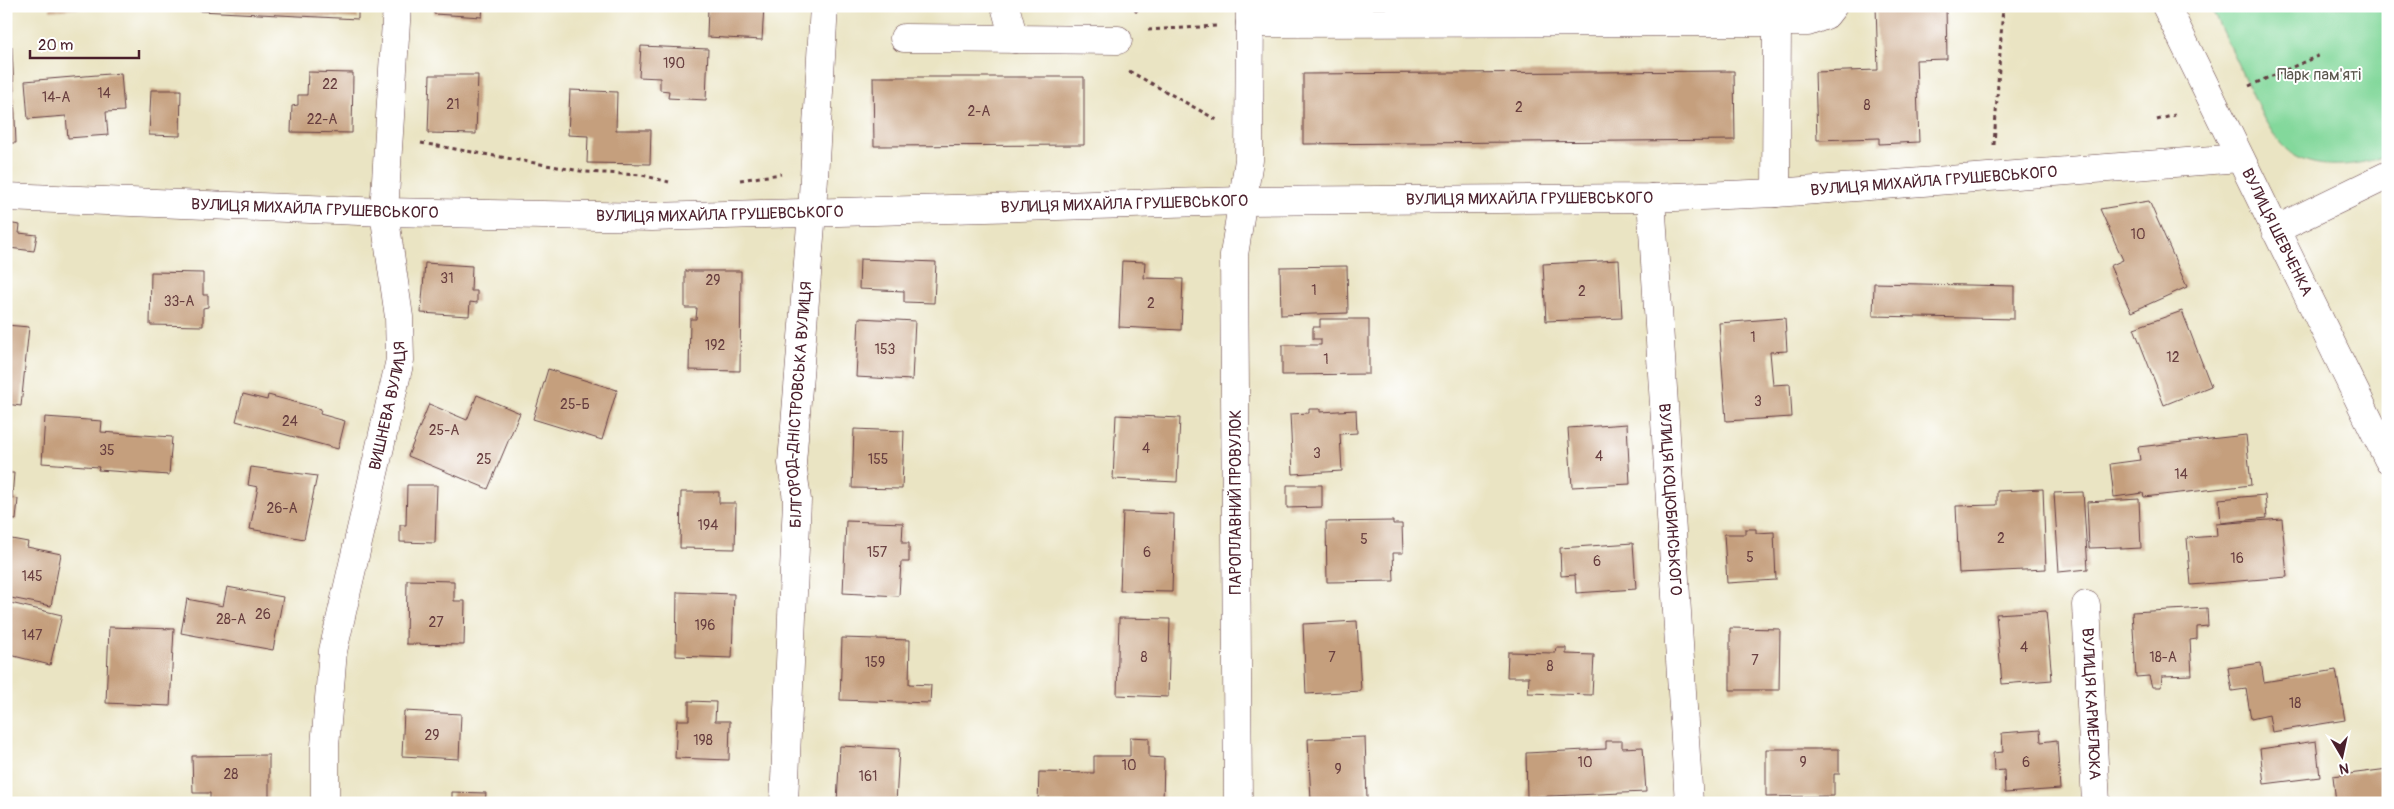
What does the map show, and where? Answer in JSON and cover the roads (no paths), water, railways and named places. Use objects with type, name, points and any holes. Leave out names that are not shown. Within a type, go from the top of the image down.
[{"type":"street","name":"ВИШНЕВА ВУЛИЦЯ","points":[[325,803],[325,746],[333,651],[400,360],[399,317],[384,212],[397,6]]},
{"type":"street","name":"БІЛГОРОД-ДНІСТРОВСЬКА ВУЛИЦЯ","points":[[784,803],[797,500],[792,463],[812,212],[824,6]]},
{"type":"street","points":[[1005,6],[1014,39]]},
{"type":"street","points":[[1241,18],[1808,22],[1826,15],[1833,6]]},
{"type":"street","name":"ВУЛИЦЯ ШЕВЧЕНКА","points":[[2166,6],[2388,459]]},
{"type":"street","name":"ПАРОПЛАВНИЙ ПРОВУЛОК","points":[[1238,803],[1234,255],[1248,160],[1241,18]]},
{"type":"street","points":[[1776,193],[1777,22]]},
{"type":"street","points":[[904,38],[1014,39],[1119,53]]},
{"type":"street","name":"ВУЛИЦЯ МИХАЙЛА ГРУШЕВСЬКОГО","points":[[6,197],[384,212],[652,217],[1243,201],[1651,198],[1776,193],[2240,158]]},
{"type":"street","points":[[2275,230],[2388,175]]},
{"type":"street","name":"ВУЛИЦЯ КОЦЮБИНСЬКОГО","points":[[1651,198],[1689,803]]},
{"type":"street","name":"ВУЛИЦЯ КАРМЕЛЮКА","points":[[2086,605],[2096,803]]},
{"type":"park label","name":"Парк пам'яті","points":[[2319,75]]}]
